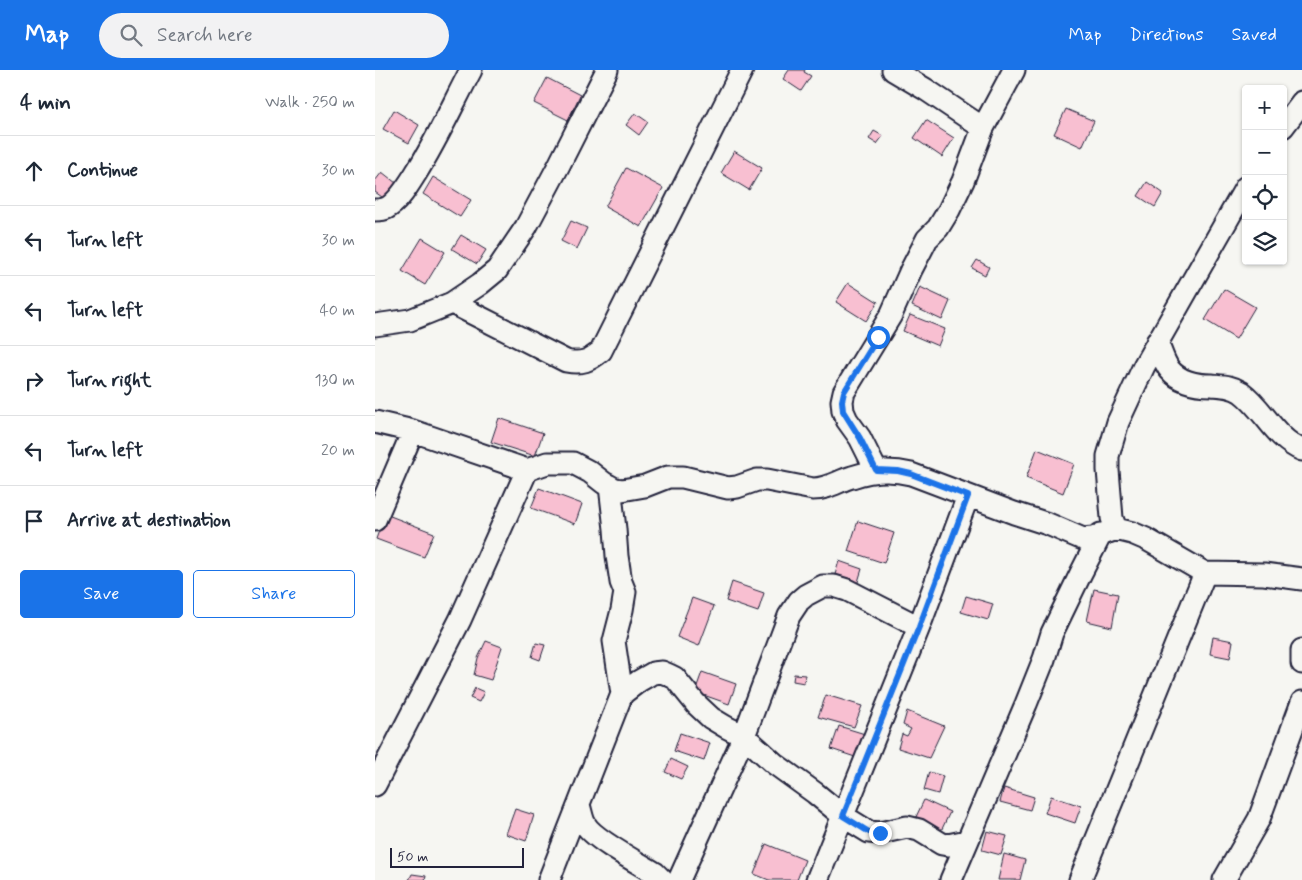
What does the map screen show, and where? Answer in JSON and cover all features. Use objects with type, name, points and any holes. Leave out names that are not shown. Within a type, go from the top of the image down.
[{"type":"street","points":[[375,210],[388,208],[398,199],[410,182],[427,155],[471,70]]},
{"type":"street","points":[[375,325],[410,320],[452,303],[497,270],[526,227],[607,70]]},
{"type":"street","points":[[452,303],[566,361],[581,362],[601,351],[743,70]]},
{"type":"street","points":[[893,70],[983,128]]},
{"type":"street","points":[[876,470],[860,438],[843,411],[842,401],[844,392],[891,315],[927,239],[938,228],[949,210],[963,181],[983,128],[1013,70]]},
{"type":"street","points":[[1287,122],[1302,102]]},
{"type":"street","points":[[951,880],[1044,659],[1052,633],[1081,573],[1109,532],[1112,518],[1108,456],[1117,422],[1157,342],[1242,194]]},
{"type":"street","points":[[1157,342],[1170,370],[1179,377],[1202,385],[1228,386],[1237,389],[1279,434],[1293,446],[1302,450]]},
{"type":"street","points":[[375,422],[413,431],[527,470],[547,463],[573,463],[615,489],[622,490],[645,486],[668,477],[683,477],[728,488],[737,488],[757,480],[767,480],[821,489],[876,470],[898,471],[911,474],[1083,538],[1093,538],[1109,532],[1132,533],[1205,573],[1264,574],[1302,580]]},
{"type":"street","points":[[375,520],[413,431]]},
{"type":"street","points":[[375,785],[460,620],[527,470]]},
{"type":"street","points":[[549,880],[622,694],[613,641],[625,592],[621,582],[617,556],[610,486]]},
{"type":"street","points":[[817,880],[919,627],[968,496]]},
{"type":"street","points":[[1080,880],[1205,573]]},
{"type":"street","points":[[679,880],[744,736],[789,616],[799,601],[823,586],[834,586],[847,590],[919,627]]},
{"type":"street","points":[[1302,650],[1302,664]]},
{"type":"street","points":[[622,694],[653,673],[662,672],[675,678],[696,704],[711,718],[744,736],[775,764],[826,801],[843,816],[869,832],[880,833],[907,827],[919,830],[942,844],[967,842]]},
{"type":"street","points":[[1225,880],[1259,819],[1302,702]]},
{"type":"street","points":[[579,805],[585,825],[590,831],[655,873],[662,880]]},
{"type":"building","points":[[789,70],[805,70],[804,72],[811,76],[801,91],[783,79]]},
{"type":"building","points":[[547,78],[580,95],[568,120],[534,103]]},
{"type":"building","points":[[1066,109],[1094,121],[1082,147],[1054,134]]},
{"type":"building","points":[[394,110],[419,125],[409,143],[383,129]]},
{"type":"building","points":[[635,113],[648,122],[639,135],[626,125]]},
{"type":"building","points":[[926,120],[954,138],[942,157],[914,138]]},
{"type":"building","points":[[874,131],[883,136],[877,144],[869,139]]},
{"type":"building","points":[[734,151],[762,168],[749,190],[721,173]]},
{"type":"building","points":[[626,168],[663,188],[641,227],[605,207]]},
{"type":"building","points":[[382,172],[401,187],[389,202],[375,192],[375,181]]},
{"type":"building","points":[[433,177],[471,200],[460,217],[423,194]]},
{"type":"building","points":[[1147,182],[1163,193],[1155,207],[1138,196]]},
{"type":"building","points":[[571,221],[587,228],[577,249],[561,241]]},
{"type":"building","points":[[461,235],[486,250],[477,264],[452,249]]},
{"type":"building","points":[[422,238],[445,252],[425,285],[402,271]]},
{"type":"building","points":[[977,260],[989,267],[985,275],[972,268]]},
{"type":"building","points":[[848,283],[878,302],[866,321],[836,302]]},
{"type":"building","points":[[920,287],[950,301],[942,320],[912,306]]},
{"type":"building","points":[[1224,289],[1255,307],[1236,339],[1205,320]]},
{"type":"building","points":[[910,315],[945,329],[938,346],[903,331]]},
{"type":"building","points":[[499,418],[543,433],[535,456],[491,442]]},
{"type":"building","points":[[1037,449],[1074,464],[1063,493],[1026,478]]},
{"type":"building","points":[[539,488],[582,504],[575,524],[531,508]]},
{"type":"building","points":[[385,514],[434,533],[424,557],[376,539]]},
{"type":"building","points":[[858,521],[894,533],[884,563],[848,551]]},
{"type":"building","points":[[839,561],[862,569],[857,585],[834,578]]},
{"type":"building","points":[[732,582],[764,593],[758,612],[726,601]]},
{"type":"building","points":[[1094,589],[1118,594],[1112,627],[1087,621]]},
{"type":"building","points":[[966,596],[993,604],[988,620],[961,612]]},
{"type":"building","points":[[692,598],[714,606],[699,646],[677,637]]},
{"type":"building","points":[[1213,637],[1233,641],[1230,658],[1210,654]]},
{"type":"building","points":[[486,641],[502,647],[491,680],[474,675],[478,658]]},
{"type":"building","points":[[536,643],[545,645],[540,660],[532,657]]},
{"type":"building","points":[[702,672],[736,684],[729,704],[695,692]]},
{"type":"building","points":[[794,674],[805,675],[804,683],[793,681]]},
{"type":"building","points":[[475,688],[484,692],[479,702],[470,698]]},
{"type":"building","points":[[826,695],[862,706],[854,727],[818,717]]},
{"type":"building","points":[[907,711],[944,726],[929,758],[898,748],[902,734],[907,736],[911,729],[903,725]]},
{"type":"building","points":[[839,726],[865,734],[855,757],[831,749]]},
{"type":"building","points":[[680,733],[710,743],[704,761],[674,751]]},
{"type":"building","points":[[671,759],[688,767],[681,779],[665,772]]},
{"type":"building","points":[[929,772],[943,776],[938,794],[924,790]]},
{"type":"building","points":[[1004,788],[1034,797],[1030,810],[1000,802]]},
{"type":"building","points":[[1051,796],[1081,806],[1075,823],[1045,813]]},
{"type":"building","points":[[924,800],[950,812],[941,831],[915,819]]},
{"type":"building","points":[[515,809],[534,815],[526,841],[506,834]]},
{"type":"building","points":[[987,831],[1007,836],[1001,855],[982,850]]},
{"type":"building","points":[[766,844],[805,860],[797,880],[769,880],[754,874]]},
{"type":"building","points":[[1004,854],[1025,860],[1020,880],[998,880]]},
{"type":"building","points":[[412,874],[426,876],[425,880],[409,880]]},
{"type":"route","points":[[878,337],[844,392],[842,401],[843,411],[847,420],[860,438],[876,470],[898,471],[911,474],[968,496],[919,627],[843,816],[869,832],[880,833]]}]
